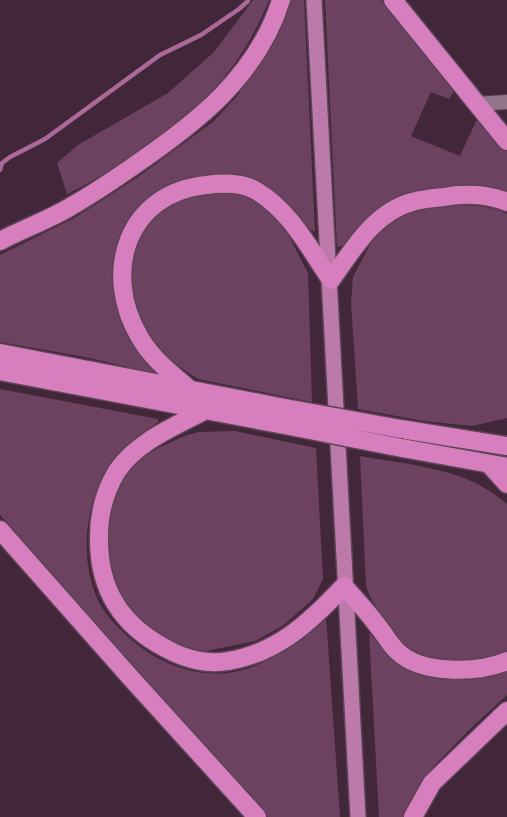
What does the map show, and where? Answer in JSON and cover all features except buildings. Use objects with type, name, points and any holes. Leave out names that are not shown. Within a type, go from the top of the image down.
[{"type":"highway","points":[[0,241],[70,207],[156,151],[205,114],[233,85],[249,61],[276,17],[281,0]]},
{"type":"highway","points":[[393,0],[507,141]]},
{"type":"highway","points":[[189,389],[159,363],[139,337],[124,304],[121,273],[131,233],[146,213],[166,197],[187,187],[211,184],[236,183],[253,189],[275,204],[292,224],[331,280],[366,232],[398,207],[411,202],[452,195],[496,197],[507,202]]},
{"type":"highway","points":[[0,353],[206,410],[280,415],[401,429],[507,446]]},
{"type":"highway","points":[[0,370],[189,389],[402,448],[498,466],[507,484]]},
{"type":"highway","points":[[206,410],[137,449],[118,470],[106,492],[99,521],[98,553],[103,581],[116,606],[131,625],[150,641],[179,656],[204,661],[227,662],[257,653],[285,640],[325,607],[344,586],[397,652],[418,665],[469,669],[493,667],[507,661]]},
{"type":"highway","points":[[488,443],[507,431]]},
{"type":"highway","points":[[0,530],[257,817]]},
{"type":"highway","points":[[413,817],[432,783],[507,711]]},
{"type":"main road","points":[[314,0],[331,280],[344,586],[358,817]]},
{"type":"street","points":[[477,104],[507,102]]},
{"type":"shaded area","points":[[253,0],[269,0],[241,54],[205,98],[162,136],[100,176],[67,194],[57,163],[78,145],[168,93],[214,52]]},
{"type":"shaded area","points":[[290,0],[304,0],[315,232],[242,179],[146,206],[115,286],[124,328],[138,351],[154,370],[153,373],[90,358],[0,342],[0,255],[76,217],[138,177],[214,121],[238,95],[259,62]]},
{"type":"shaded area","points":[[325,0],[381,0],[455,90],[449,99],[431,92],[411,136],[460,156],[478,117],[507,151],[507,194],[429,191],[350,244],[337,247]]},
{"type":"shaded area","points":[[214,191],[237,193],[255,200],[272,214],[289,236],[308,273],[312,402],[198,379],[165,357],[143,333],[127,278],[137,236],[167,203]]},
{"type":"shaded area","points":[[446,205],[484,207],[507,214],[507,418],[472,426],[424,421],[358,409],[351,303],[353,277],[372,241],[386,227],[403,215]]},
{"type":"shaded area","points":[[0,389],[158,419],[158,422],[137,439],[111,466],[93,501],[88,527],[87,555],[96,596],[109,617],[134,642],[174,666],[203,673],[234,672],[262,663],[326,616],[340,817],[268,817],[135,671],[0,515]]},
{"type":"shaded area","points":[[235,431],[316,448],[323,579],[313,599],[284,625],[255,641],[206,651],[189,649],[168,642],[134,617],[110,578],[105,525],[111,498],[122,478],[140,459],[187,435],[199,432]]},
{"type":"shaded area","points":[[360,456],[456,475],[491,492],[507,504],[507,651],[483,660],[444,662],[419,654],[401,642],[374,603],[366,586]]},
{"type":"shaded area","points":[[369,633],[392,656],[449,678],[469,679],[491,676],[507,669],[507,695],[433,767],[405,817],[379,817]]},
{"type":"waterway","points":[[0,170],[2,163],[10,157],[45,139],[160,55],[201,35],[248,1]]}]
